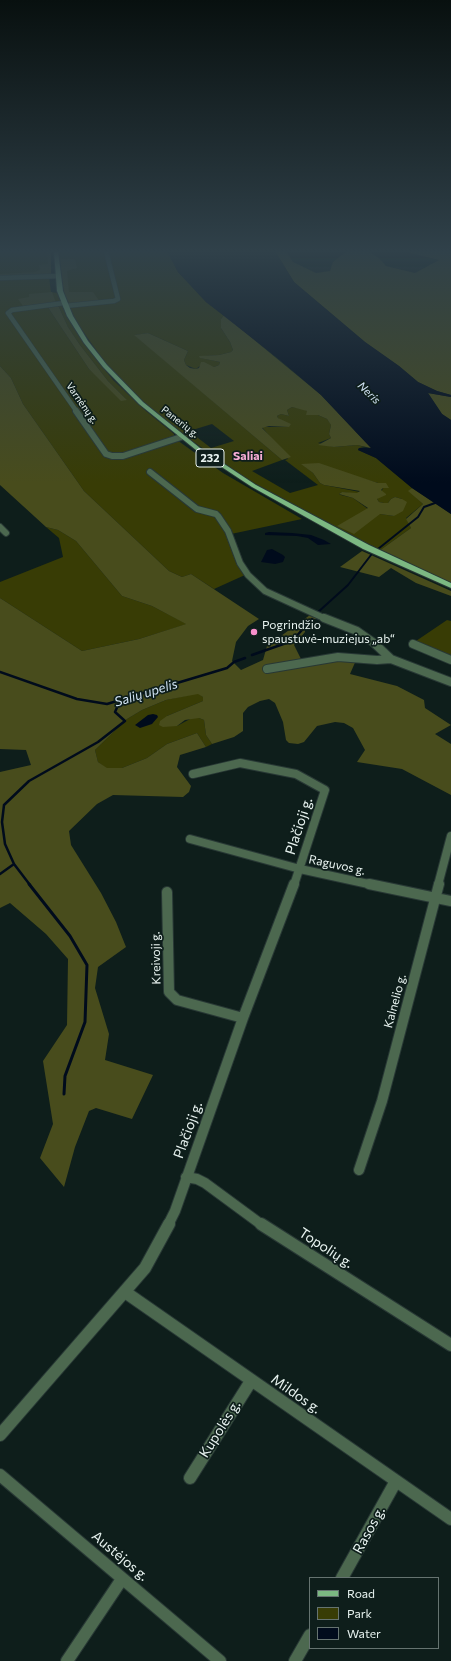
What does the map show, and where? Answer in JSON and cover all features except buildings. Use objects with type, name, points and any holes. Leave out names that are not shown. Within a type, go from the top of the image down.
[{"type":"main road","name":"Panerių g.","points":[[79,329],[86,342],[122,385],[140,403],[181,436],[227,469],[276,498],[375,552],[451,586]]},
{"type":"street","name":"Varnėnų g.","points":[[19,329],[106,454],[112,456],[123,456],[181,436]]},
{"type":"street","points":[[150,472],[197,509],[216,514],[218,516],[228,531],[240,563],[248,575],[265,591],[315,615],[357,631],[374,643],[391,659],[451,682]]},
{"type":"street","points":[[0,527],[6,534]]},
{"type":"street","points":[[413,644],[451,660]]},
{"type":"street","points":[[267,669],[338,657],[377,660],[391,659]]},
{"type":"street","name":"Plačioji g.","points":[[0,1434],[125,1292],[145,1268],[159,1244],[175,1211],[243,1018],[300,869],[325,790],[296,774],[240,763],[218,766],[193,774]]},
{"type":"street","name":"Kalnelio g.","points":[[359,1170],[382,1100],[451,836]]},
{"type":"street","name":"Raguvos g.","points":[[190,839],[300,869],[451,901]]},
{"type":"street","name":"Kreivoji g.","points":[[167,892],[169,992],[177,1000],[243,1018]]},
{"type":"street","name":"Topolių g.","points":[[186,1177],[197,1179],[205,1183],[264,1226],[451,1345]]},
{"type":"street","name":"Mildos g.","points":[[125,1292],[451,1518]]},
{"type":"street","name":"Kupolės g.","points":[[190,1478],[251,1380]]},
{"type":"street","name":"Austėjos g.","points":[[0,1475],[220,1661]]},
{"type":"street","name":"Rasos g.","points":[[343,1577],[396,1481]]},
{"type":"street","points":[[67,1661],[122,1579]]},
{"type":"street","points":[[295,1661],[309,1637]]},
{"type":"green space","points":[[0,329],[19,329],[109,457],[177,440],[223,473],[302,519],[231,534],[245,575],[214,589],[191,574],[182,577],[169,571],[84,491],[23,404],[11,378],[0,366]]},
{"type":"green space","points":[[21,329],[62,329],[89,369],[127,400],[108,381],[69,329],[75,329],[83,342],[113,380],[146,411],[174,434],[174,436],[122,454],[108,453]]},
{"type":"green space","points":[[62,329],[69,329],[108,381],[127,400],[121,401],[89,369]]},
{"type":"green space","points":[[81,329],[221,329],[233,350],[231,352],[219,355],[205,356],[201,358],[220,362],[219,365],[214,367],[201,365],[196,369],[186,365],[184,360],[188,351],[148,333],[135,335],[282,460],[252,471],[290,493],[318,485],[285,460],[288,459],[262,427],[289,427],[277,416],[281,414],[289,416],[287,410],[292,407],[303,409],[308,411],[307,415],[318,415],[327,419],[331,425],[329,434],[331,438],[318,443],[334,447],[357,445],[364,447],[359,448],[358,450],[376,458],[412,488],[409,491],[423,504],[406,518],[411,528],[379,551],[248,480],[178,431],[143,402],[106,364]],"holes":[[[212,424],[234,441],[211,448],[189,431]],[[302,464],[378,483],[386,483],[377,499],[379,502],[388,503],[395,497],[402,499],[394,516],[380,514],[368,509],[353,498],[339,494],[342,492],[357,494],[360,492],[324,485],[320,483],[313,473]]]},
{"type":"green space","points":[[221,329],[240,329],[321,395],[371,448],[357,445],[334,447],[318,445],[331,438],[329,434],[331,425],[327,419],[318,415],[306,415],[307,411],[292,407],[287,410],[289,416],[281,414],[277,416],[278,418],[291,424],[289,427],[269,426],[262,428],[291,457],[282,460],[134,335],[148,333],[188,351],[184,360],[186,365],[190,368],[196,369],[199,368],[201,362],[214,367],[219,365],[220,362],[200,358],[199,356],[219,355],[231,352],[233,350]]},
{"type":"green space","points":[[349,329],[451,329],[451,395],[437,391],[418,382],[399,366],[365,342]]},
{"type":"green space","points":[[0,366],[11,378],[23,404],[84,491],[169,571],[182,577],[191,574],[259,619],[248,626],[236,642],[232,661],[241,670],[263,660],[267,646],[310,615],[322,619],[312,619],[305,627],[305,632],[294,645],[303,663],[357,658],[350,674],[397,686],[424,700],[425,708],[451,725],[435,734],[451,744],[451,795],[402,769],[357,762],[365,750],[353,728],[344,723],[335,722],[317,726],[304,742],[298,744],[289,743],[286,740],[283,722],[275,703],[269,699],[260,701],[248,707],[243,713],[243,731],[234,737],[212,744],[206,735],[204,720],[199,718],[185,720],[177,726],[163,727],[159,725],[160,721],[167,716],[203,701],[203,697],[198,694],[166,700],[142,710],[127,719],[95,750],[98,762],[107,768],[122,768],[147,758],[167,744],[197,733],[206,747],[180,755],[177,767],[191,786],[189,792],[183,797],[113,795],[97,804],[69,831],[71,845],[101,893],[116,922],[126,947],[98,967],[95,988],[109,1034],[105,1060],[153,1075],[132,1119],[96,1108],[89,1111],[75,1147],[64,1187],[40,1158],[53,1124],[43,1061],[67,1025],[68,959],[46,934],[10,903],[0,908],[0,772],[31,765],[26,750],[0,749],[0,598],[82,651],[139,639],[186,624],[152,606],[122,596],[76,541],[58,530],[46,527],[0,485]]},
{"type":"green space","points":[[428,393],[451,397],[451,420],[442,414]]},
{"type":"green space","points":[[319,463],[378,483],[386,483],[389,488],[383,488],[381,490],[386,495],[377,499],[379,502],[388,503],[395,497],[402,499],[407,502],[403,511],[394,516],[380,514],[354,534],[337,526],[368,508],[353,498],[339,494],[342,492],[357,493],[360,491],[324,485],[320,483],[313,473],[301,464]]},
{"type":"green space","points":[[412,488],[451,514],[451,583],[379,551],[411,528],[406,519],[423,504],[408,491]]},
{"type":"green space","points":[[46,527],[58,530],[76,541],[122,596],[152,606],[187,624],[139,639],[82,651],[0,598],[0,582],[63,557],[59,538]]},
{"type":"green space","points":[[362,551],[451,591],[451,596],[416,583],[391,568],[379,577],[340,567]]},
{"type":"green space","points":[[447,620],[451,621],[451,658],[416,641]]},
{"type":"green space","points":[[198,693],[203,697],[203,701],[167,716],[177,726],[192,718],[204,720],[206,735],[212,744],[206,747],[197,733],[167,744],[147,758],[122,768],[107,769],[98,762],[95,750],[127,719],[142,710],[166,700]]},
{"type":"water","name":"Neris","points":[[240,329],[349,329],[418,382],[437,391],[451,395],[451,397],[428,393],[442,414],[451,420],[451,514],[412,488],[376,458],[358,450],[359,448],[371,448],[321,395]]},
{"type":"water","points":[[265,533],[311,535],[331,544],[318,545],[308,538],[297,536],[265,535]]},
{"type":"water","points":[[272,549],[285,557],[283,562],[275,564],[261,562],[267,550]]},
{"type":"water","points":[[148,715],[157,715],[158,717],[152,724],[140,728],[135,725]]},
{"type":"waterway","name":"Salių upelis","points":[[378,549],[418,517],[424,507],[435,503]]},
{"type":"waterway","name":"Salių upelis","points":[[317,613],[348,585],[371,555]]},
{"type":"waterway","name":"Salių upelis","points":[[252,655],[292,641],[312,619]]},
{"type":"waterway","name":"Salių upelis","points":[[0,672],[77,699],[107,704],[227,668],[234,662],[245,658]]},
{"type":"waterway","points":[[14,864],[5,844],[2,822],[4,805],[29,781],[98,742],[125,721],[115,712],[120,701]]},
{"type":"waterway","points":[[0,874],[14,864]]},
{"type":"waterway","points":[[14,864],[30,885]]},
{"type":"waterway","points":[[29,884],[70,936],[87,965],[85,1022],[65,1076],[64,1094]]},
{"type":"place","name":"Pogrindžio spaustuvė-muziejus „ab“","points":[[254,632]]},
{"type":"district","name":"Saliai","points":[[248,456]]}]
